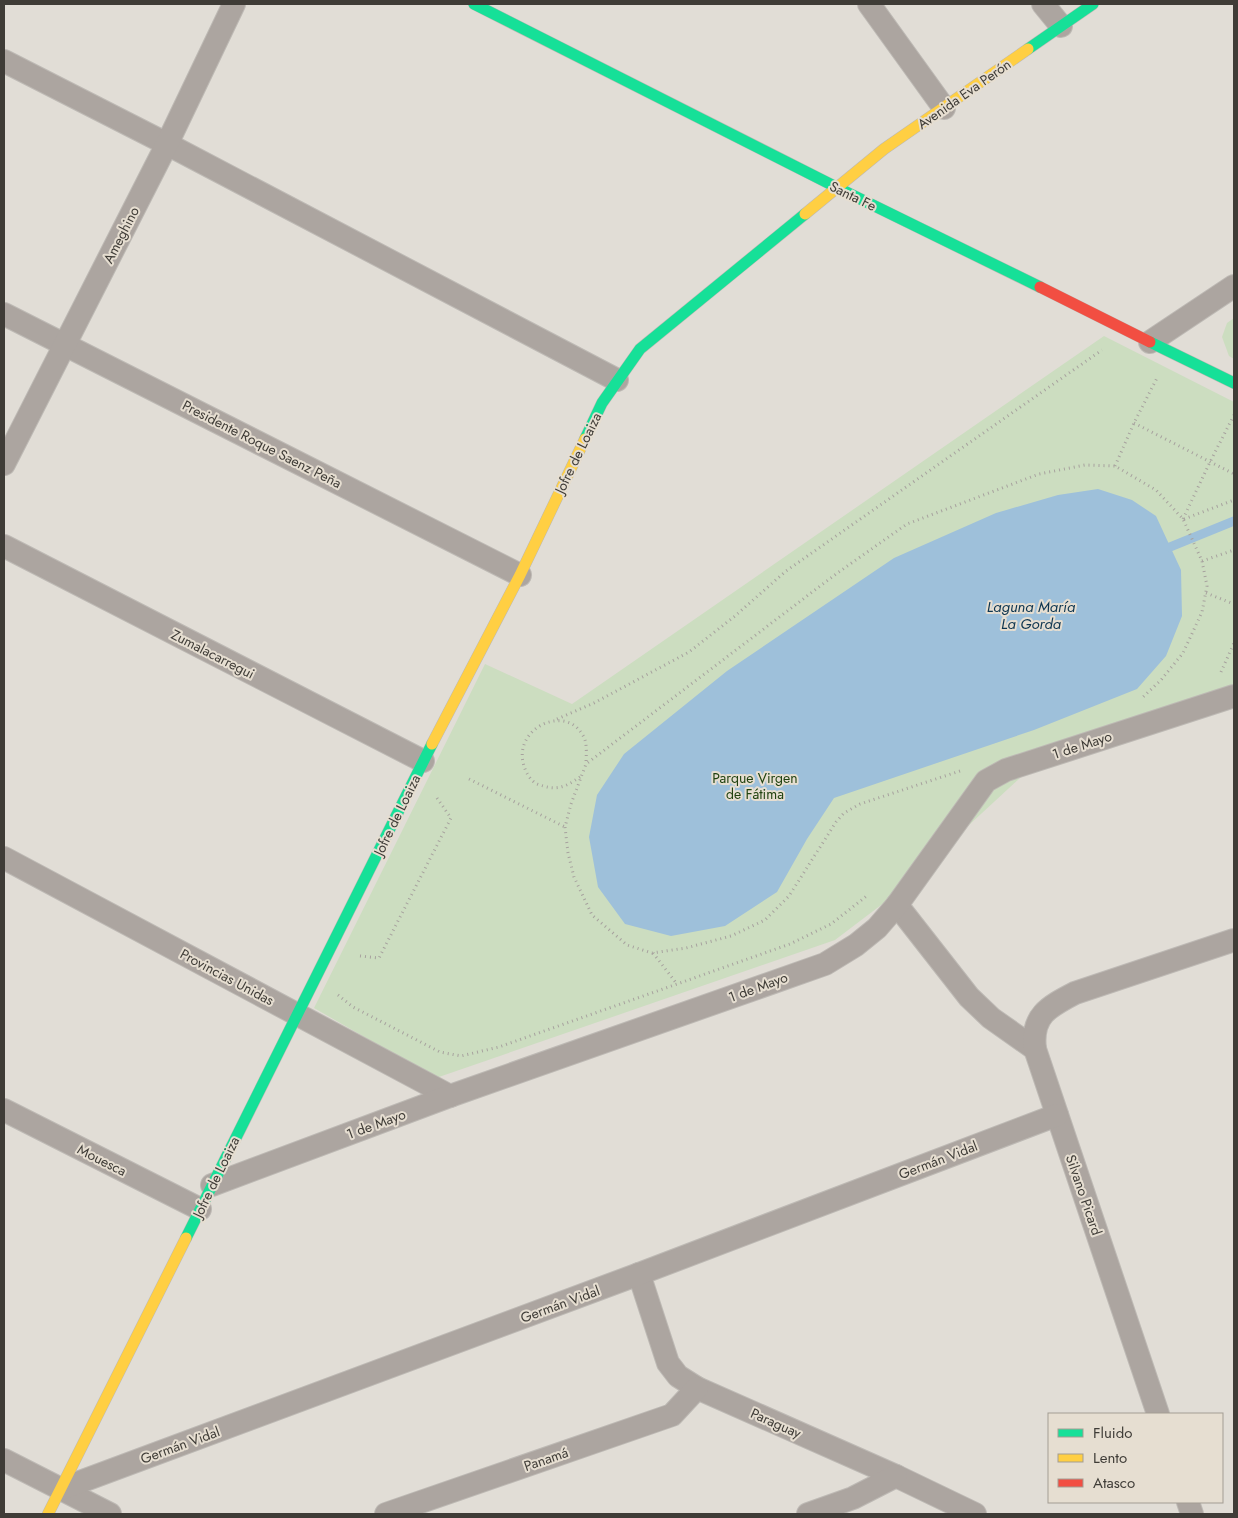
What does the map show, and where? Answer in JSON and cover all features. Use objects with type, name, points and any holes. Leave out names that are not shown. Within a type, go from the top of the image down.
[{"type":"street","name":"Ameghino","points":[[4,464],[167,144],[234,4]]},
{"type":"street","name":"Santa Fe","points":[[474,4],[838,188],[1234,383]]},
{"type":"street","points":[[869,4],[944,108]]},
{"type":"street","points":[[1043,4],[1061,26]]},
{"type":"street","name":"Avenida Eva Perón","points":[[838,188],[884,149],[1094,4]]},
{"type":"street","points":[[4,61],[167,144],[617,380]]},
{"type":"street","name":"Jofre de Loaiza","points":[[48,1514],[423,761],[520,575],[602,403],[640,349],[838,188]]},
{"type":"street","points":[[1150,342],[1234,286]]},
{"type":"street","name":"Presidente Roque Saenz Peña","points":[[4,314],[520,575]]},
{"type":"street","name":"Zumalacarregui","points":[[4,546],[423,761]]},
{"type":"street","name":"1 de Mayo","points":[[212,1184],[450,1096],[825,964],[856,945],[877,928],[897,905],[986,781],[1006,770],[1234,696]]},
{"type":"street","name":"Provincias Unidas","points":[[4,858],[450,1096]]},
{"type":"street","points":[[897,905],[969,997],[991,1018],[1036,1050]]},
{"type":"street","name":"Silvano Picard","points":[[1158,1413],[1057,1115],[1036,1050],[1034,1035],[1038,1020],[1054,1004],[1075,992],[1234,940]]},
{"type":"street","name":"Mouesca","points":[[4,1110],[200,1209]]},
{"type":"street","name":"Germán Vidal","points":[[61,1489],[640,1274],[1057,1115]]},
{"type":"street","name":"Paraguay","points":[[640,1274],[668,1363],[678,1376],[697,1388],[896,1476],[975,1514]]},
{"type":"street","name":"Panamá","points":[[386,1514],[672,1415],[697,1388]]},
{"type":"street","points":[[4,1460],[110,1514]]},
{"type":"street","points":[[808,1514],[853,1498],[896,1476]]},
{"type":"path","points":[[580,776],[569,784],[555,789],[534,782],[526,771],[522,760],[522,746],[529,734],[542,724],[594,703],[689,652],[735,616],[786,571],[1106,347]]},
{"type":"path","points":[[1114,466],[1159,373]]},
{"type":"path","points":[[1183,519],[1234,415]]},
{"type":"path","points":[[1134,423],[1234,474]]},
{"type":"path","points":[[963,770],[860,804],[844,813],[836,822],[789,896],[765,920],[731,936],[686,948],[652,953],[627,945],[592,915],[574,877],[568,853],[565,827],[580,776],[586,764],[836,574],[907,524],[1039,474],[1085,465],[1114,466],[1156,490],[1183,519],[1202,561],[1207,586],[1202,612],[1183,653],[1161,680],[1141,700]]},
{"type":"path","points":[[1183,519],[1234,500]]},
{"type":"path","points":[[1202,561],[1234,550]]},
{"type":"path","points":[[1206,593],[1234,604]]},
{"type":"path","points":[[1219,677],[1234,643]]},
{"type":"path","points":[[557,719],[572,725],[582,733],[586,747],[586,764]]},
{"type":"path","points":[[469,779],[565,827]]},
{"type":"path","points":[[354,955],[379,958],[451,818],[436,797]]},
{"type":"path","points":[[336,988],[339,996],[353,1007],[440,1052],[461,1056],[499,1047],[790,944],[832,924],[874,891]]},
{"type":"path","points":[[652,953],[677,984]]},
{"type":"green space","points":[[1234,318],[1234,359],[1229,356],[1222,337],[1227,323]]},
{"type":"green space","name":"Parque Virgen de Fátima","points":[[1104,336],[1234,402],[1234,691],[1046,754],[889,899],[835,940],[436,1078],[314,1008],[485,664],[572,704]]},
{"type":"water","name":"Laguna María La Gorda","points":[[1098,489],[1132,500],[1156,516],[1181,570],[1182,616],[1166,656],[1137,689],[1034,730],[834,798],[807,839],[777,892],[725,926],[671,936],[625,924],[598,887],[589,837],[597,795],[624,754],[727,671],[894,558],[996,513],[1058,495]]},
{"type":"waterway","points":[[1170,547],[1234,521]]},
{"type":"traffic: fast","points":[[474,4],[838,188],[1040,287]]},
{"type":"traffic: fast","points":[[1028,49],[1093,4]]},
{"type":"traffic: fast","points":[[585,439],[602,403],[640,349],[805,214]]},
{"type":"traffic: fast","points":[[1150,342],[1234,383]]},
{"type":"traffic: fast","points":[[186,1238],[432,744]]},
{"type":"traffic: slow","points":[[805,214],[884,149],[1028,49]]},
{"type":"traffic: slow","points":[[432,744],[520,575],[585,439]]},
{"type":"traffic: slow","points":[[48,1514],[186,1238]]},
{"type":"traffic: jam","points":[[1040,287],[1150,342]]}]
